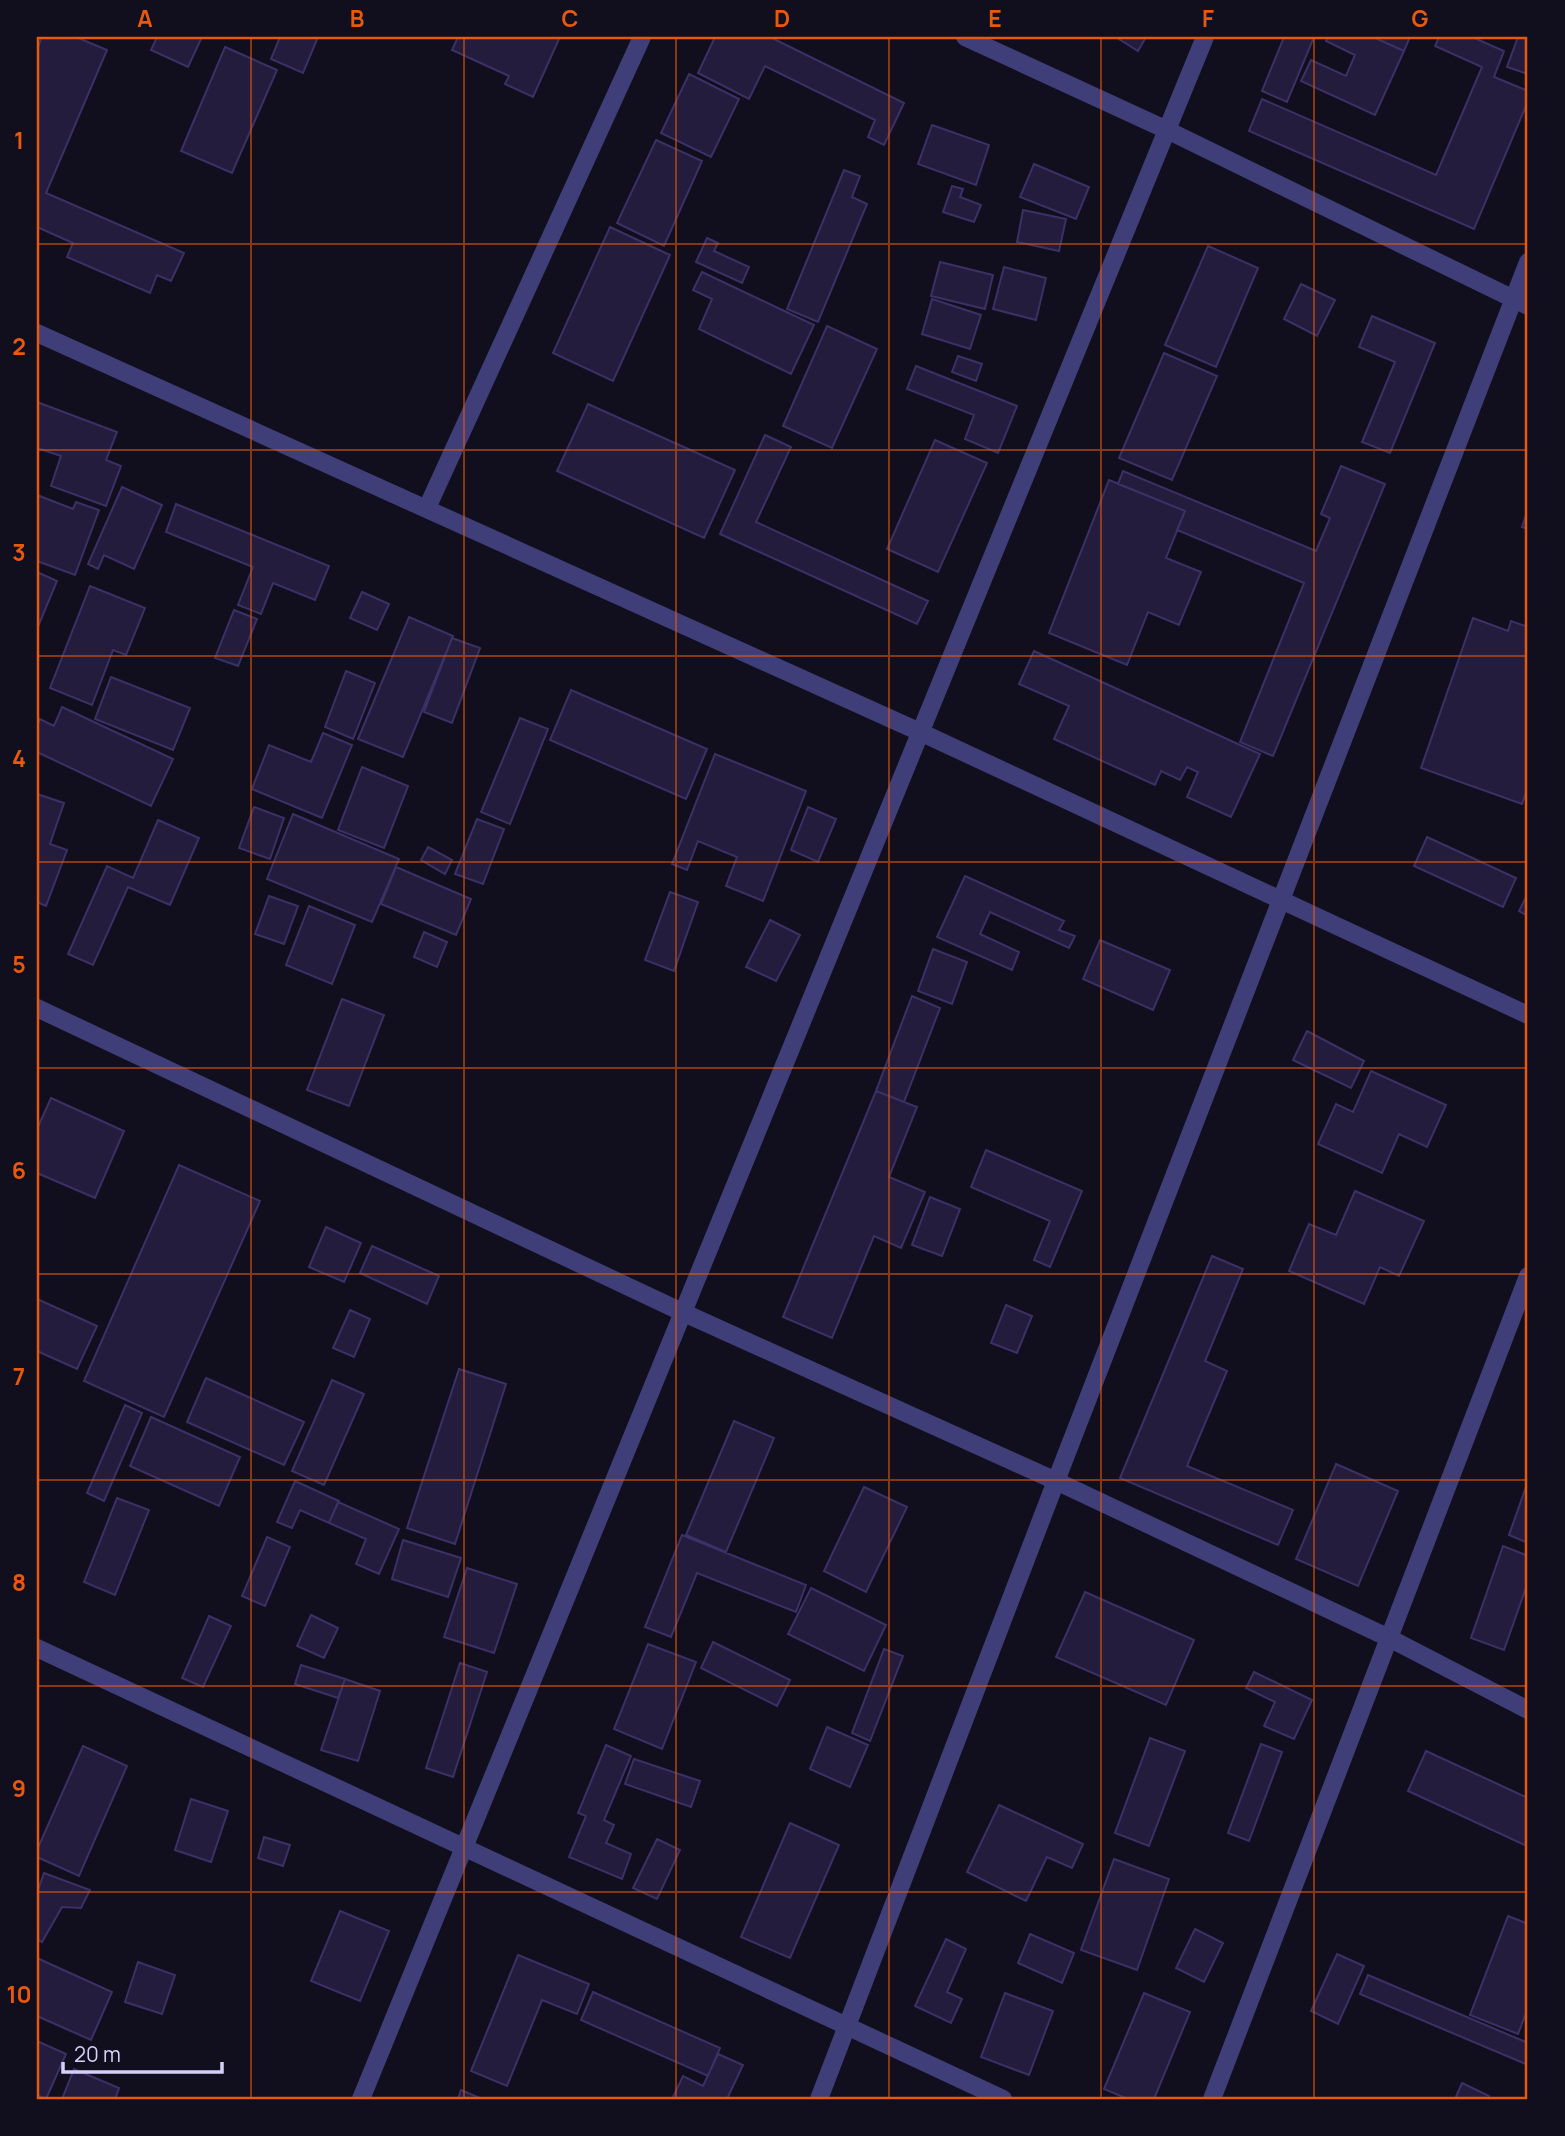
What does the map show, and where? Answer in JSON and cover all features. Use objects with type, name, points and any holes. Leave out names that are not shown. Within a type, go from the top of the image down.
[{"type":"street","points":[[427,508],[642,37]]},
{"type":"street","points":[[965,37],[1167,130],[1521,303]]},
{"type":"street","points":[[362,2099],[1205,37]]},
{"type":"street","points":[[819,2099],[1281,899],[1521,303],[1528,262]]},
{"type":"street","points":[[37,333],[920,732],[1528,1014]]},
{"type":"street","points":[[37,1008],[682,1312],[1056,1480],[1389,1638],[1528,1710]]},
{"type":"street","points":[[1212,2099],[1528,1276]]},
{"type":"street","points":[[37,1648],[1003,2099]]},
{"type":"building","points":[[42,37],[76,37],[107,50],[46,193],[184,253],[171,281],[157,275],[150,293],[67,257],[73,243],[37,227],[37,50]]},
{"type":"building","points":[[157,37],[202,37],[188,67],[151,50]]},
{"type":"building","points":[[280,37],[318,37],[303,73],[271,59]]},
{"type":"building","points":[[458,37],[559,39],[533,97],[505,84],[509,76],[452,50]]},
{"type":"building","points":[[715,37],[770,37],[904,103],[884,145],[868,137],[875,120],[765,66],[749,99],[698,73]]},
{"type":"building","points":[[1146,37],[1138,51],[1119,39]]},
{"type":"building","points":[[1284,37],[1314,37],[1287,102],[1262,91]]},
{"type":"building","points":[[1328,37],[1373,37],[1404,51],[1375,115],[1301,81],[1311,60],[1346,76],[1355,55],[1326,41]]},
{"type":"building","points":[[1373,37],[1410,37],[1404,51]]},
{"type":"building","points":[[1439,37],[1472,37],[1504,51],[1494,77],[1528,91],[1528,101],[1474,229],[1249,131],[1262,99],[1436,175],[1482,67],[1435,46]]},
{"type":"building","points":[[1518,37],[1528,37],[1528,74],[1507,67]]},
{"type":"building","points":[[225,47],[277,70],[232,173],[181,151]]},
{"type":"building","points":[[689,74],[739,99],[711,157],[661,133]]},
{"type":"building","points":[[932,125],[989,145],[976,185],[918,164]]},
{"type":"building","points":[[656,140],[702,161],[664,246],[617,223]]},
{"type":"building","points":[[1034,164],[1089,187],[1076,219],[1020,197]]},
{"type":"building","points":[[844,170],[860,176],[852,197],[867,204],[818,322],[787,309]]},
{"type":"building","points":[[952,186],[963,189],[960,197],[981,205],[974,222],[943,212]]},
{"type":"building","points":[[1023,210],[1066,219],[1059,251],[1017,242]]},
{"type":"building","points":[[610,227],[670,255],[613,381],[553,353]]},
{"type":"building","points":[[707,238],[718,243],[714,251],[749,267],[742,283],[696,262]]},
{"type":"building","points":[[1208,246],[1258,268],[1216,367],[1165,345]]},
{"type":"building","points":[[940,262],[993,275],[985,309],[931,296]]},
{"type":"building","points":[[1004,267],[1046,278],[1036,320],[993,309]]},
{"type":"building","points":[[702,272],[814,325],[791,374],[699,329],[712,299],[693,290]]},
{"type":"building","points":[[1301,284],[1335,300],[1317,336],[1284,319]]},
{"type":"building","points":[[932,299],[981,315],[970,349],[922,334]]},
{"type":"building","points":[[1372,316],[1435,343],[1390,453],[1362,442],[1395,362],[1359,347]]},
{"type":"building","points":[[827,326],[877,349],[832,448],[783,426]]},
{"type":"building","points":[[1164,353],[1217,376],[1172,480],[1119,458]]},
{"type":"building","points":[[958,356],[982,364],[976,381],[952,372]]},
{"type":"building","points":[[916,366],[1017,406],[998,453],[965,439],[974,415],[907,389]]},
{"type":"building","points":[[37,402],[117,432],[106,460],[121,466],[106,506],[51,486],[61,456],[37,448]]},
{"type":"building","points":[[588,404],[735,470],[704,538],[557,471]]},
{"type":"building","points":[[765,435],[791,447],[756,522],[928,601],[917,624],[720,534]]},
{"type":"building","points":[[935,440],[987,463],[938,572],[887,549]]},
{"type":"building","points":[[1341,466],[1385,484],[1273,756],[1240,742],[1304,583],[1177,530],[1185,511],[1118,484],[1123,471],[1316,551],[1330,518],[1321,514]]},
{"type":"building","points":[[1109,480],[1185,511],[1166,558],[1201,572],[1179,625],[1148,612],[1127,665],[1049,633]]},
{"type":"building","points":[[122,487],[162,505],[134,569],[104,555],[98,569],[88,564]]},
{"type":"building","points":[[37,495],[73,509],[76,502],[99,510],[75,575],[37,561]]},
{"type":"building","points":[[176,504],[329,566],[315,600],[273,583],[261,614],[238,605],[253,567],[166,532]]},
{"type":"building","points":[[1528,509],[1528,529],[1522,527]]},
{"type":"building","points":[[37,572],[57,581],[37,629]]},
{"type":"building","points":[[90,586],[145,608],[126,655],[113,650],[92,705],[50,688]]},
{"type":"building","points":[[362,592],[389,604],[377,630],[350,618]]},
{"type":"building","points":[[234,610],[257,619],[238,666],[215,658]]},
{"type":"building","points":[[409,617],[453,636],[403,757],[358,739]]},
{"type":"building","points":[[1473,618],[1508,631],[1511,621],[1528,627],[1528,786],[1522,804],[1421,768]]},
{"type":"building","points":[[452,638],[480,648],[452,723],[424,712]]},
{"type":"building","points":[[1034,651],[1260,754],[1231,817],[1187,797],[1198,772],[1187,767],[1180,780],[1161,771],[1155,785],[1054,739],[1069,706],[1019,684]]},
{"type":"building","points":[[346,671],[375,683],[353,739],[325,727]]},
{"type":"building","points":[[111,677],[190,708],[173,750],[95,719]]},
{"type":"building","points":[[571,690],[707,749],[686,799],[550,740]]},
{"type":"building","points":[[62,707],[173,759],[151,806],[37,752],[37,726],[40,719],[54,726]]},
{"type":"building","points":[[520,718],[548,729],[510,824],[481,812]]},
{"type":"building","points":[[323,733],[352,745],[322,818],[252,789],[269,745],[311,762]]},
{"type":"building","points":[[715,754],[806,791],[763,901],[726,886],[737,857],[698,841],[687,870],[672,864]]},
{"type":"building","points":[[362,767],[408,786],[384,848],[338,830]]},
{"type":"building","points":[[37,794],[64,803],[50,844],[67,850],[46,906],[37,902]]},
{"type":"building","points":[[254,807],[284,818],[270,859],[239,848]]},
{"type":"building","points":[[808,807],[836,819],[818,862],[791,850]]},
{"type":"building","points":[[293,814],[399,859],[372,922],[267,879]]},
{"type":"building","points":[[477,819],[504,829],[483,884],[455,874]]},
{"type":"building","points":[[158,820],[199,838],[170,905],[128,887],[93,965],[68,954],[107,866],[133,878]]},
{"type":"building","points":[[1427,837],[1516,878],[1503,907],[1414,866]]},
{"type":"building","points":[[428,847],[452,860],[445,874],[421,860]]},
{"type":"building","points":[[396,867],[471,899],[456,935],[381,904]]},
{"type":"building","points":[[965,876],[1064,921],[1059,930],[1075,936],[1069,948],[990,912],[980,934],[1019,952],[1012,970],[937,937]]},
{"type":"building","points":[[670,892],[698,902],[674,971],[645,960]]},
{"type":"building","points":[[1528,893],[1528,916],[1519,911]]},
{"type":"building","points":[[269,896],[298,906],[284,944],[255,934]]},
{"type":"building","points":[[309,906],[355,925],[332,984],[286,965]]},
{"type":"building","points":[[770,920],[800,935],[776,981],[746,967]]},
{"type":"building","points":[[424,932],[447,942],[437,967],[414,957]]},
{"type":"building","points":[[1100,940],[1170,970],[1153,1010],[1083,979]]},
{"type":"building","points":[[933,949],[967,962],[952,1004],[918,991]]},
{"type":"building","points":[[912,996],[940,1008],[904,1102],[876,1091]]},
{"type":"building","points":[[342,999],[384,1015],[349,1106],[307,1090]]},
{"type":"building","points":[[1307,1031],[1364,1061],[1351,1088],[1293,1060]]},
{"type":"building","points":[[1371,1071],[1446,1105],[1427,1147],[1399,1134],[1382,1173],[1318,1144],[1336,1104],[1353,1112]]},
{"type":"building","points":[[876,1091],[917,1107],[889,1177],[925,1192],[901,1248],[874,1236],[832,1338],[783,1317]]},
{"type":"building","points":[[51,1098],[124,1131],[95,1198],[37,1173],[37,1129]]},
{"type":"building","points":[[986,1150],[1082,1191],[1050,1267],[1034,1260],[1050,1221],[971,1187]]},
{"type":"building","points":[[179,1165],[260,1201],[164,1417],[84,1381]]},
{"type":"building","points":[[1355,1191],[1424,1221],[1399,1276],[1380,1267],[1364,1304],[1289,1271],[1309,1224],[1336,1235]]},
{"type":"building","points":[[930,1197],[960,1209],[942,1256],[912,1245]]},
{"type":"building","points":[[326,1227],[361,1243],[344,1282],[309,1267]]},
{"type":"building","points":[[372,1246],[439,1276],[427,1304],[360,1273]]},
{"type":"building","points":[[1212,1256],[1243,1269],[1205,1361],[1227,1371],[1187,1466],[1293,1510],[1278,1545],[1120,1478]]},
{"type":"building","points":[[37,1299],[97,1326],[77,1369],[37,1351]]},
{"type":"building","points":[[1006,1305],[1032,1316],[1017,1353],[991,1343]]},
{"type":"building","points":[[350,1310],[370,1319],[354,1357],[333,1348]]},
{"type":"building","points":[[459,1369],[506,1384],[455,1544],[407,1528]]},
{"type":"building","points":[[206,1378],[304,1422],[284,1465],[187,1422]]},
{"type":"building","points":[[332,1380],[364,1394],[324,1485],[292,1471]]},
{"type":"building","points":[[125,1405],[142,1413],[104,1501],[87,1493]]},
{"type":"building","points":[[151,1417],[240,1457],[219,1506],[130,1466]]},
{"type":"building","points":[[734,1421],[774,1438],[726,1552],[686,1535]]},
{"type":"building","points":[[1336,1464],[1398,1491],[1358,1586],[1296,1559]]},
{"type":"building","points":[[295,1481],[339,1501],[329,1523],[300,1510],[292,1528],[277,1522]]},
{"type":"building","points":[[1528,1481],[1528,1543],[1509,1535]]},
{"type":"building","points":[[864,1487],[907,1507],[866,1592],[824,1571]]},
{"type":"building","points":[[117,1498],[149,1510],[115,1595],[84,1582]]},
{"type":"building","points":[[338,1502],[399,1529],[379,1574],[356,1564],[366,1539],[329,1523]]},
{"type":"building","points":[[682,1535],[806,1585],[796,1612],[697,1573],[671,1637],[645,1627]]},
{"type":"building","points":[[267,1537],[290,1547],[265,1606],[242,1596]]},
{"type":"building","points":[[403,1540],[461,1558],[448,1597],[392,1579]]},
{"type":"building","points":[[1503,1546],[1528,1556],[1528,1582],[1504,1650],[1471,1638]]},
{"type":"building","points":[[467,1568],[517,1584],[494,1653],[444,1637]]},
{"type":"building","points":[[811,1588],[886,1625],[864,1671],[788,1634]]},
{"type":"building","points":[[1085,1592],[1194,1640],[1166,1705],[1056,1657]]},
{"type":"building","points":[[311,1615],[338,1628],[324,1658],[297,1646]]},
{"type":"building","points":[[209,1616],[231,1626],[203,1687],[182,1678]]},
{"type":"building","points":[[713,1642],[790,1680],[777,1706],[701,1668]]},
{"type":"building","points":[[648,1644],[696,1662],[662,1749],[614,1729]]},
{"type":"building","points":[[884,1649],[903,1656],[870,1741],[852,1733]]},
{"type":"building","points":[[460,1663],[487,1672],[453,1777],[426,1768]]},
{"type":"building","points":[[301,1665],[345,1679],[338,1698],[295,1684]]},
{"type":"building","points":[[1254,1672],[1312,1700],[1294,1739],[1264,1726],[1275,1702],[1246,1688]]},
{"type":"building","points":[[345,1679],[380,1691],[358,1761],[321,1750]]},
{"type":"building","points":[[827,1727],[868,1745],[850,1787],[810,1769]]},
{"type":"building","points":[[1150,1738],[1185,1751],[1149,1846],[1115,1833]]},
{"type":"building","points":[[1261,1744],[1282,1752],[1249,1841],[1228,1833]]},
{"type":"building","points":[[606,1745],[631,1756],[604,1820],[614,1825],[606,1843],[631,1854],[622,1879],[569,1857],[586,1816],[578,1813]]},
{"type":"building","points":[[83,1746],[127,1766],[79,1876],[37,1857],[37,1850]]},
{"type":"building","points":[[1426,1751],[1528,1798],[1527,1846],[1408,1791]]},
{"type":"building","points":[[634,1759],[700,1781],[691,1807],[625,1784]]},
{"type":"building","points":[[191,1799],[228,1811],[211,1862],[175,1850]]},
{"type":"building","points":[[999,1805],[1083,1844],[1072,1868],[1047,1857],[1026,1901],[967,1872]]},
{"type":"building","points":[[790,1823],[839,1845],[790,1958],[741,1937]]},
{"type":"building","points":[[264,1837],[290,1845],[283,1866],[258,1858]]},
{"type":"building","points":[[657,1839],[680,1850],[657,1899],[633,1888]]},
{"type":"building","points":[[1114,1859],[1169,1879],[1137,1970],[1081,1950]]},
{"type":"building","points":[[44,1873],[90,1890],[81,1908],[62,1907],[42,1942],[37,1939],[37,1893]]},
{"type":"building","points":[[340,1911],[389,1931],[360,2001],[311,1981]]},
{"type":"building","points":[[1508,1916],[1528,1924],[1528,2008],[1518,2034],[1470,2015]]},
{"type":"building","points":[[1195,1929],[1223,1943],[1204,1982],[1176,1968]]},
{"type":"building","points":[[1030,1934],[1074,1953],[1062,1983],[1018,1963]]},
{"type":"building","points":[[946,1939],[966,1949],[947,1992],[962,1999],[951,2023],[915,2006]]},
{"type":"building","points":[[1337,1954],[1364,1966],[1338,2024],[1311,2011]]},
{"type":"building","points":[[518,1955],[589,1984],[577,2014],[542,2000],[507,2086],[471,2071]]},
{"type":"building","points":[[37,1958],[112,1992],[91,2040],[37,2016]]},
{"type":"building","points":[[138,1962],[175,1975],[162,2014],[125,2002]]},
{"type":"building","points":[[1368,1975],[1528,2043],[1528,2065],[1360,1994]]},
{"type":"building","points":[[593,1992],[720,2048],[708,2076],[581,2020]]},
{"type":"building","points":[[1005,1993],[1053,2011],[1029,2075],[981,2057]]},
{"type":"building","points":[[1144,1993],[1190,2012],[1154,2099],[1128,2099],[1104,2089]]},
{"type":"building","points":[[37,2041],[66,2054],[46,2099],[37,2095]]},
{"type":"building","points":[[718,2054],[743,2065],[727,2099],[672,2099],[683,2076],[703,2086]]},
{"type":"building","points":[[74,2069],[119,2088],[115,2099],[62,2099]]},
{"type":"building","points":[[1462,2083],[1489,2096],[1487,2099],[1455,2099]]},
{"type":"building","points":[[461,2090],[482,2099],[458,2099]]}]
